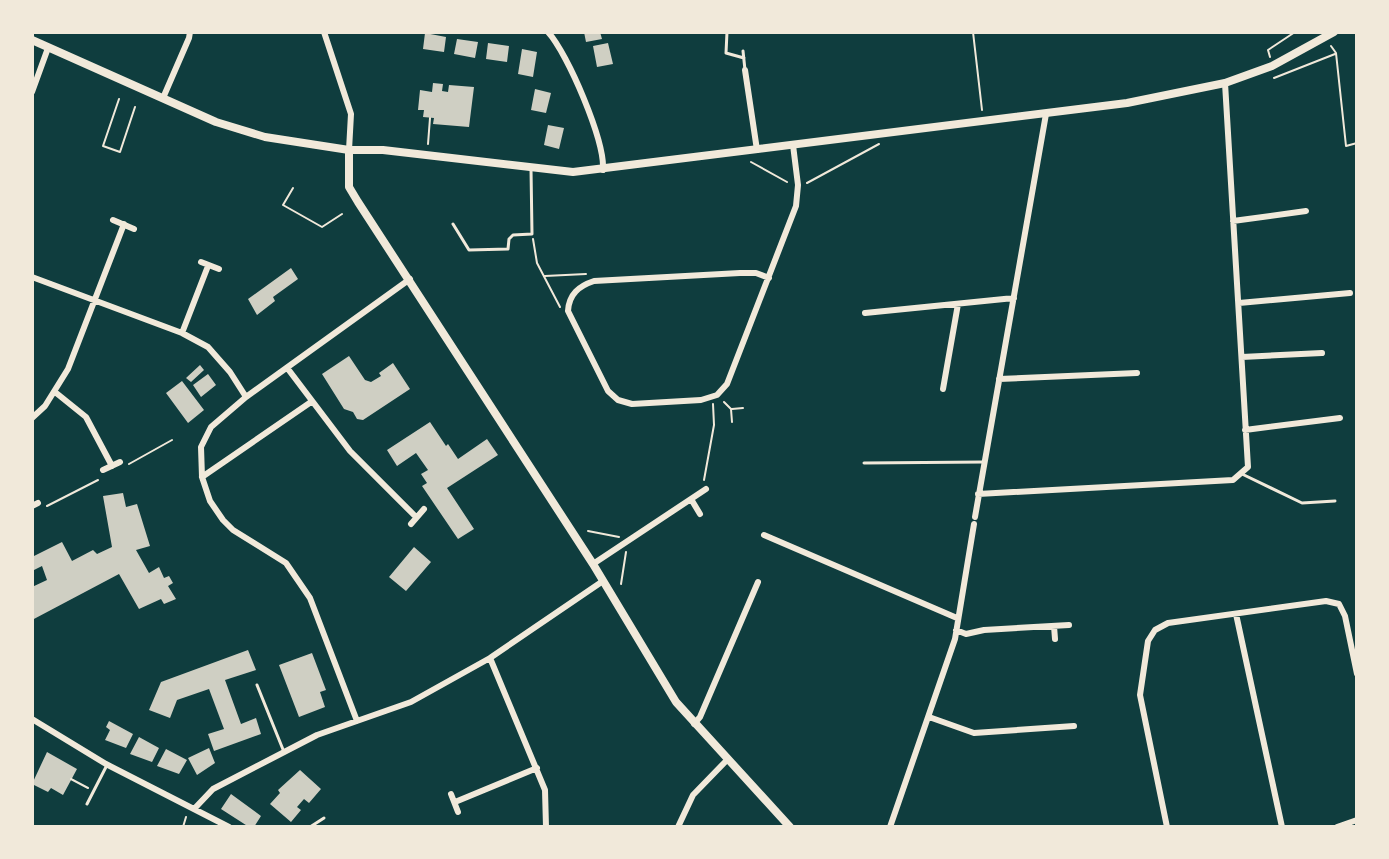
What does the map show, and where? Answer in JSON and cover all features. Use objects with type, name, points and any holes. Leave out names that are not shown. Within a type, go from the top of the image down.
[{"type":"street","points":[[163,98],[190,32]]},
{"type":"street","points":[[324,32],[351,114],[349,187],[593,564],[676,702],[790,827]]},
{"type":"street","points":[[548,32],[567,60],[602,149],[603,170]]},
{"type":"street","points":[[32,40],[216,122],[265,137],[349,150],[383,150],[573,172],[1127,103],[1225,83],[1328,42],[1334,32]]},
{"type":"street","points":[[32,92],[48,48]]},
{"type":"street","points":[[745,70],[757,150]]},
{"type":"street","points":[[978,494],[1233,480],[1248,467],[1225,83]]},
{"type":"street","points":[[890,827],[956,630],[1046,114]]},
{"type":"street","points":[[769,278],[756,273],[740,273],[594,281],[582,285],[573,293],[568,311],[612,397],[632,404],[712,397],[727,384],[769,278],[796,206],[793,145]]},
{"type":"street","points":[[1233,221],[1306,211]]},
{"type":"street","points":[[113,220],[134,229]]},
{"type":"street","points":[[32,418],[55,392],[68,369],[124,224]]},
{"type":"street","points":[[182,333],[204,264],[219,269]]},
{"type":"street","points":[[32,277],[182,333],[208,347],[246,397]]},
{"type":"street","points":[[357,721],[310,598],[286,563],[233,530],[223,520],[210,501],[202,477],[201,447],[211,427],[246,397],[410,279]]},
{"type":"street","points":[[1239,303],[1350,293]]},
{"type":"street","points":[[865,313],[1014,298]]},
{"type":"street","points":[[943,389],[958,304]]},
{"type":"street","points":[[1242,357],[1322,353]]},
{"type":"street","points":[[288,369],[350,451],[413,521],[424,509]]},
{"type":"street","points":[[999,379],[1137,373]]},
{"type":"street","points":[[55,392],[86,417],[112,466]]},
{"type":"street","points":[[202,477],[311,402]]},
{"type":"street","points":[[1245,430],[1340,418]]},
{"type":"street","points":[[103,474],[120,462]]},
{"type":"street","points":[[593,564],[706,489]]},
{"type":"street","points":[[691,499],[700,514]]},
{"type":"street","points":[[764,535],[957,618]]},
{"type":"street","points":[[192,807],[213,789],[317,735],[411,702],[490,658],[603,581]]},
{"type":"street","points":[[694,724],[700,717],[758,582]]},
{"type":"street","points":[[1167,827],[1140,695],[1148,641],[1155,630],[1168,623],[1326,601],[1339,604],[1345,616],[1357,674]]},
{"type":"street","points":[[1236,614],[1282,827]]},
{"type":"street","points":[[956,630],[975,634],[984,630],[1069,625]]},
{"type":"street","points":[[1054,626],[1055,639]]},
{"type":"street","points":[[490,658],[545,790],[546,827]]},
{"type":"street","points":[[929,717],[974,733],[1074,726]]},
{"type":"street","points":[[32,719],[107,765],[229,827]]},
{"type":"street","points":[[678,827],[693,795],[727,760]]},
{"type":"street","points":[[455,802],[537,768]]},
{"type":"street","points":[[451,794],[458,812]]},
{"type":"street","points":[[1337,827],[1357,820]]},
{"type":"lane","points":[[727,32],[726,53],[744,58]]},
{"type":"lane","points":[[743,51],[745,70]]},
{"type":"lane","points":[[453,224],[469,250],[508,249],[509,239],[513,235],[532,234],[531,165]]},
{"type":"lane","points":[[864,463],[984,462]]},
{"type":"lane","points":[[1242,474],[1302,503],[1335,501]]},
{"type":"lane","points":[[257,685],[284,752]]},
{"type":"lane","points":[[87,804],[107,765]]},
{"type":"lane","points":[[310,827],[324,818]]},
{"type":"path","points":[[973,32],[984,121]]},
{"type":"path","points":[[1272,66],[1268,50],[1295,32]]},
{"type":"path","points":[[1328,42],[1336,53],[1346,146],[1357,143]]},
{"type":"path","points":[[1274,78],[1336,53]]},
{"type":"path","points":[[119,99],[103,146],[120,152],[135,107]]},
{"type":"path","points":[[428,144],[430,118]]},
{"type":"path","points":[[751,162],[797,188],[883,142]]},
{"type":"path","points":[[293,188],[283,205],[322,227],[342,214]]},
{"type":"path","points":[[532,234],[537,263],[562,311]]},
{"type":"path","points":[[545,276],[587,274]]},
{"type":"path","points":[[706,489],[704,484],[714,425],[712,397]]},
{"type":"path","points":[[721,398],[731,409],[732,422]]},
{"type":"path","points":[[731,409],[743,408]]},
{"type":"path","points":[[130,463],[172,440]]},
{"type":"path","points":[[46,507],[103,474]]},
{"type":"path","points":[[588,531],[622,538]]},
{"type":"path","points":[[621,584],[627,547]]},
{"type":"path","points":[[71,779],[93,791]]},
{"type":"path","points":[[183,827],[192,807]]},
{"type":"building","points":[[584,32],[600,32],[602,39],[586,42]]},
{"type":"building","points":[[425,33],[446,37],[444,52],[423,49]]},
{"type":"building","points":[[457,39],[478,42],[475,58],[454,54]]},
{"type":"building","points":[[488,43],[509,46],[507,62],[486,59]]},
{"type":"building","points":[[608,43],[613,64],[597,67],[593,46]]},
{"type":"building","points":[[522,49],[537,52],[533,77],[518,74]]},
{"type":"building","points":[[433,83],[443,84],[442,91],[448,92],[449,85],[474,87],[469,127],[433,124],[434,118],[423,117],[424,110],[418,110],[420,90],[432,92]]},
{"type":"building","points":[[535,89],[551,93],[546,113],[531,110]]},
{"type":"building","points":[[548,125],[564,128],[559,149],[544,145]]},
{"type":"building","points":[[291,268],[298,279],[273,297],[275,301],[257,315],[248,299]]},
{"type":"building","points":[[349,356],[365,380],[371,382],[393,363],[410,389],[363,420],[357,419],[353,412],[344,409],[322,374]]},
{"type":"building","points":[[200,365],[204,370],[191,382],[186,378]]},
{"type":"building","points":[[208,374],[216,385],[201,397],[193,385]]},
{"type":"building","points":[[182,381],[204,410],[188,423],[166,393]]},
{"type":"building","points":[[430,422],[458,459],[487,439],[498,455],[447,488],[474,529],[458,539],[422,486],[427,483],[421,474],[428,470],[416,453],[397,466],[387,450]]},
{"type":"building","points":[[123,493],[126,507],[137,504],[150,546],[136,550],[149,573],[159,567],[164,578],[169,576],[173,583],[168,586],[176,599],[164,604],[161,599],[139,609],[119,574],[32,620],[32,587],[47,580],[42,566],[32,571],[32,557],[62,542],[72,561],[93,550],[97,554],[112,547],[103,496]]},
{"type":"building","points":[[414,547],[431,562],[406,591],[389,577]]},
{"type":"building","points":[[248,650],[256,670],[225,680],[241,724],[256,718],[261,734],[214,751],[208,734],[224,729],[209,689],[177,700],[170,718],[149,710],[161,682]]},
{"type":"building","points":[[312,653],[326,690],[320,692],[325,707],[299,717],[279,665]]},
{"type":"building","points":[[109,721],[133,734],[126,748],[105,740],[110,730],[106,727]]},
{"type":"building","points":[[139,737],[159,748],[152,762],[130,754]]},
{"type":"building","points":[[209,748],[215,763],[197,775],[188,758]]},
{"type":"building","points":[[166,749],[187,760],[179,774],[157,766]]},
{"type":"building","points":[[47,752],[77,769],[63,795],[51,788],[48,792],[32,784]]},
{"type":"building","points":[[300,770],[321,789],[309,803],[304,799],[297,807],[301,810],[291,822],[270,804],[280,793],[278,790]]},
{"type":"building","points":[[231,794],[261,816],[254,827],[221,809]]}]
